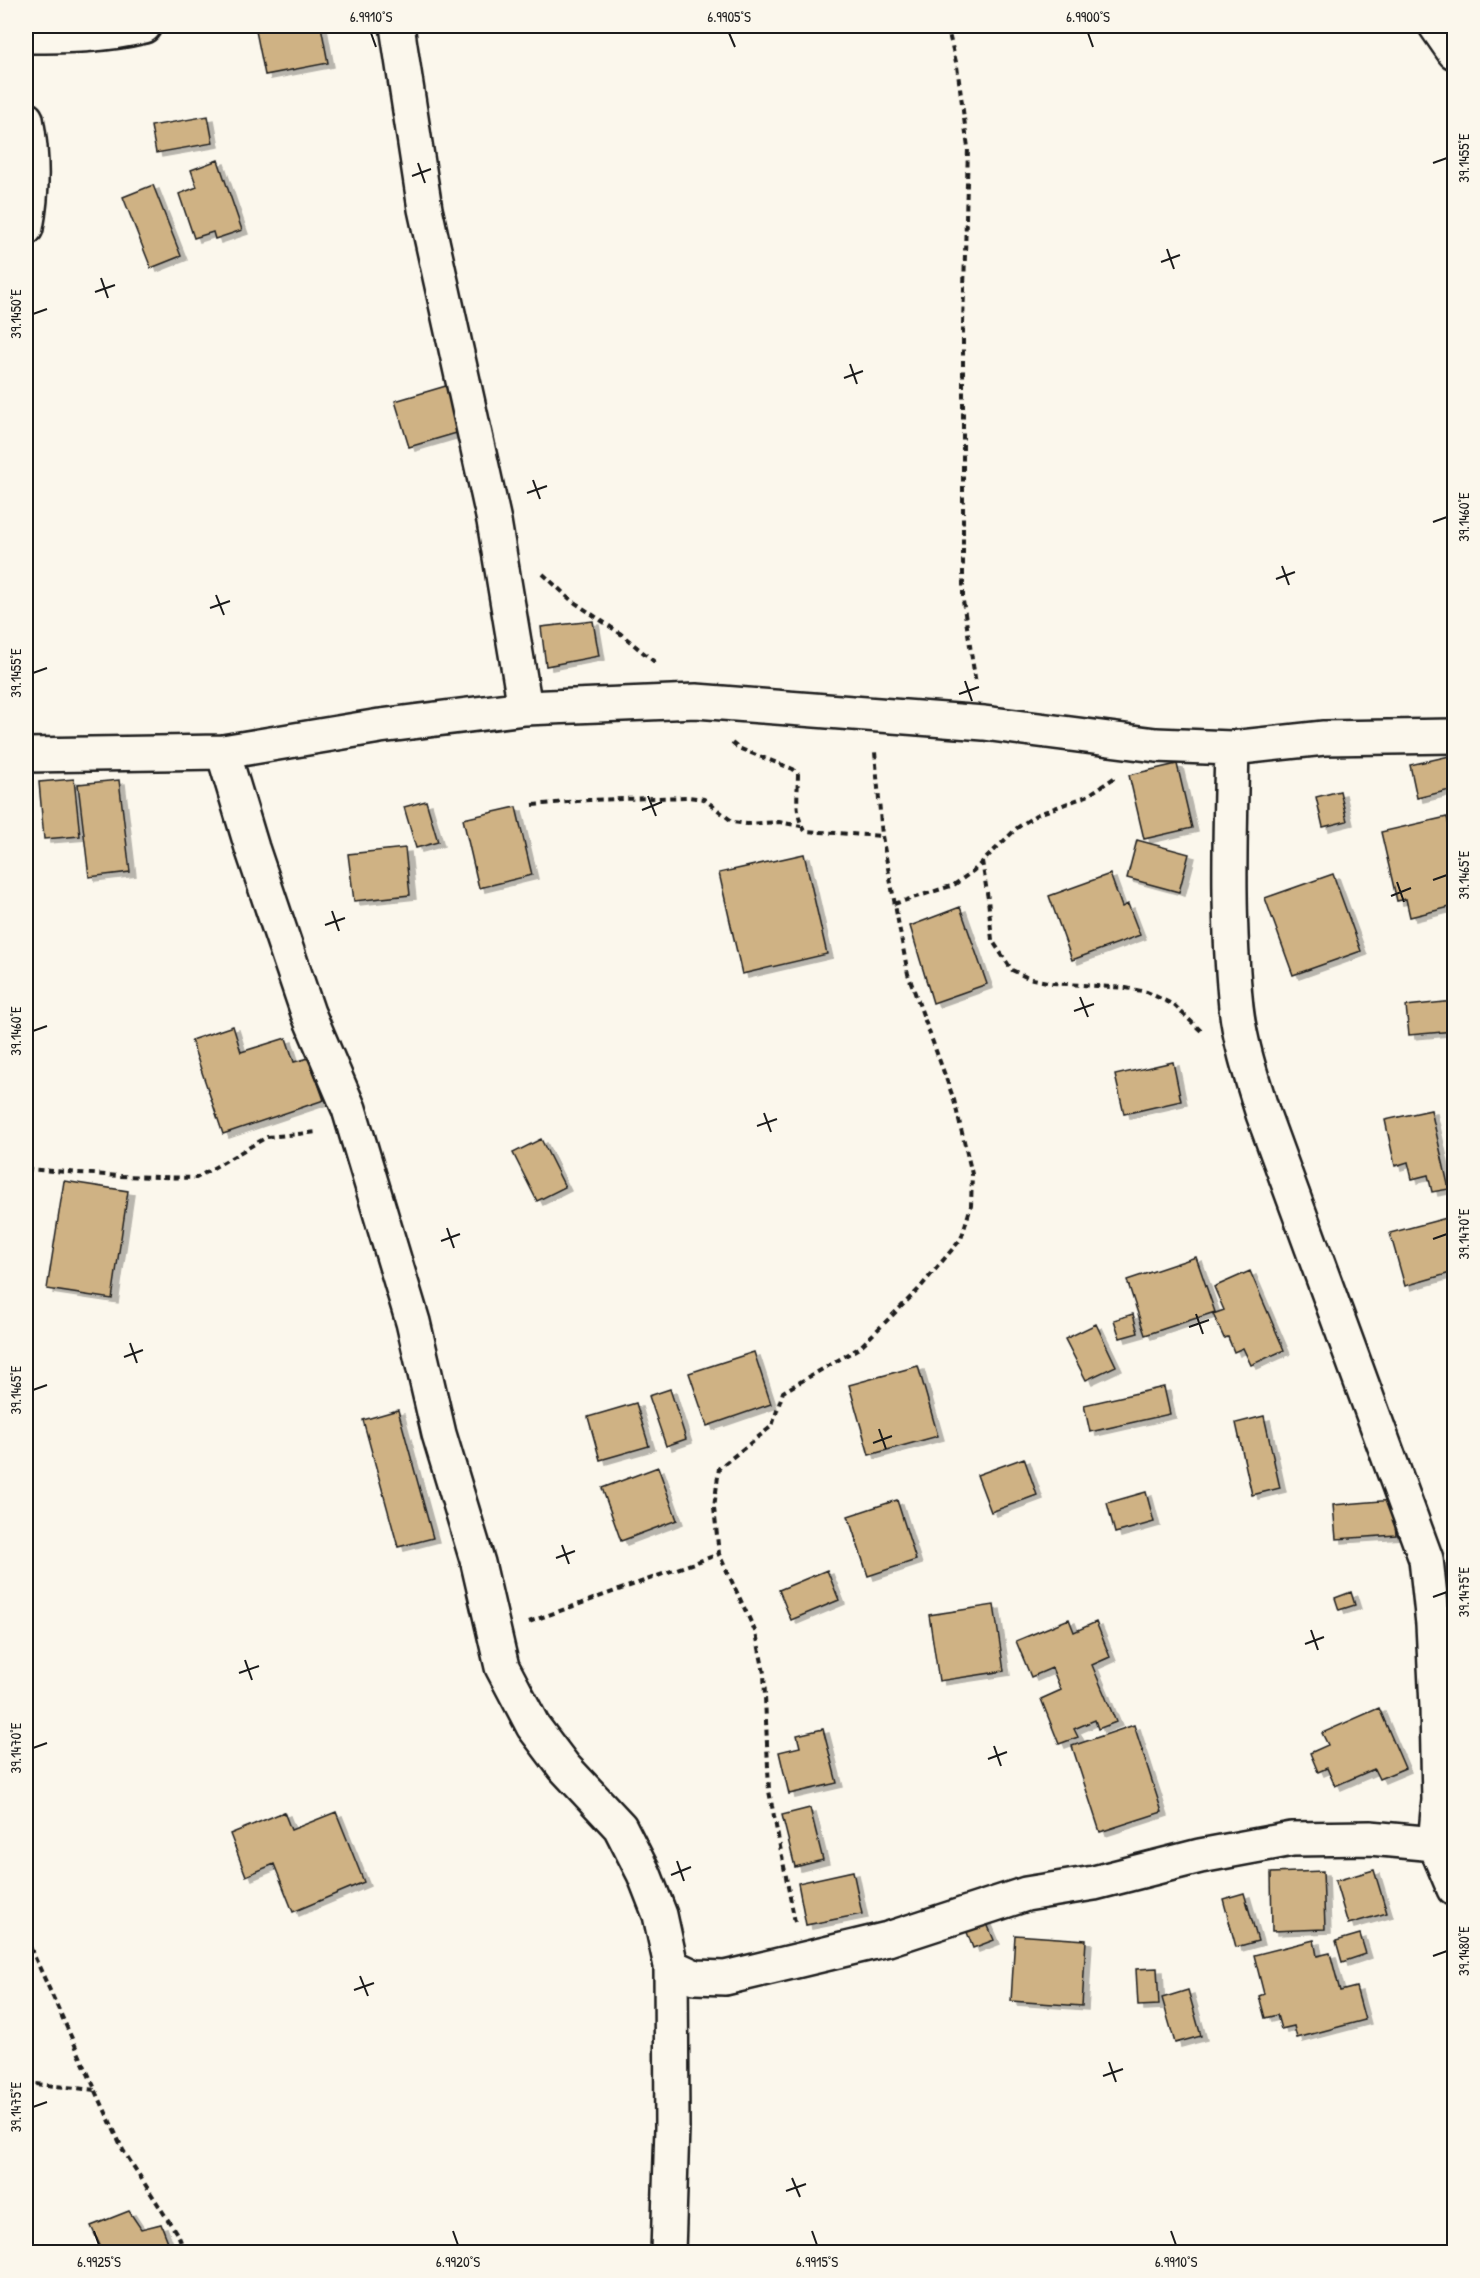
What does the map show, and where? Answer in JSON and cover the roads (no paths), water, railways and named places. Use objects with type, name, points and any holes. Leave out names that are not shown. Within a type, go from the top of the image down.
[{"type":"street","points":[[26,36],[80,36],[144,26]]},
{"type":"street","points":[[397,26],[425,209],[494,521],[525,708]]},
{"type":"street","points":[[1436,26],[1455,52]]},
{"type":"street","points":[[26,119],[32,150],[31,187],[26,228]]},
{"type":"street","points":[[26,754],[223,752],[380,726],[525,708],[696,701],[984,723],[1156,745],[1232,748],[1324,738],[1455,736]]},
{"type":"street","points":[[1232,748],[1229,896],[1236,1009],[1249,1068],[1263,1114],[1426,1559],[1433,1624],[1437,1707],[1439,1800],[1435,1844],[1455,1889]]},
{"type":"street","points":[[223,752],[252,848],[308,1013],[349,1108],[413,1322],[439,1434],[477,1563],[502,1667],[533,1726],[564,1767],[620,1827],[644,1874],[660,1915],[671,1966],[672,2127],[668,2253]]},
{"type":"street","points":[[671,1966],[695,1977],[725,1978],[888,1939],[1026,1894],[1094,1883],[1223,1851],[1292,1839],[1370,1838],[1435,1844]]}]
